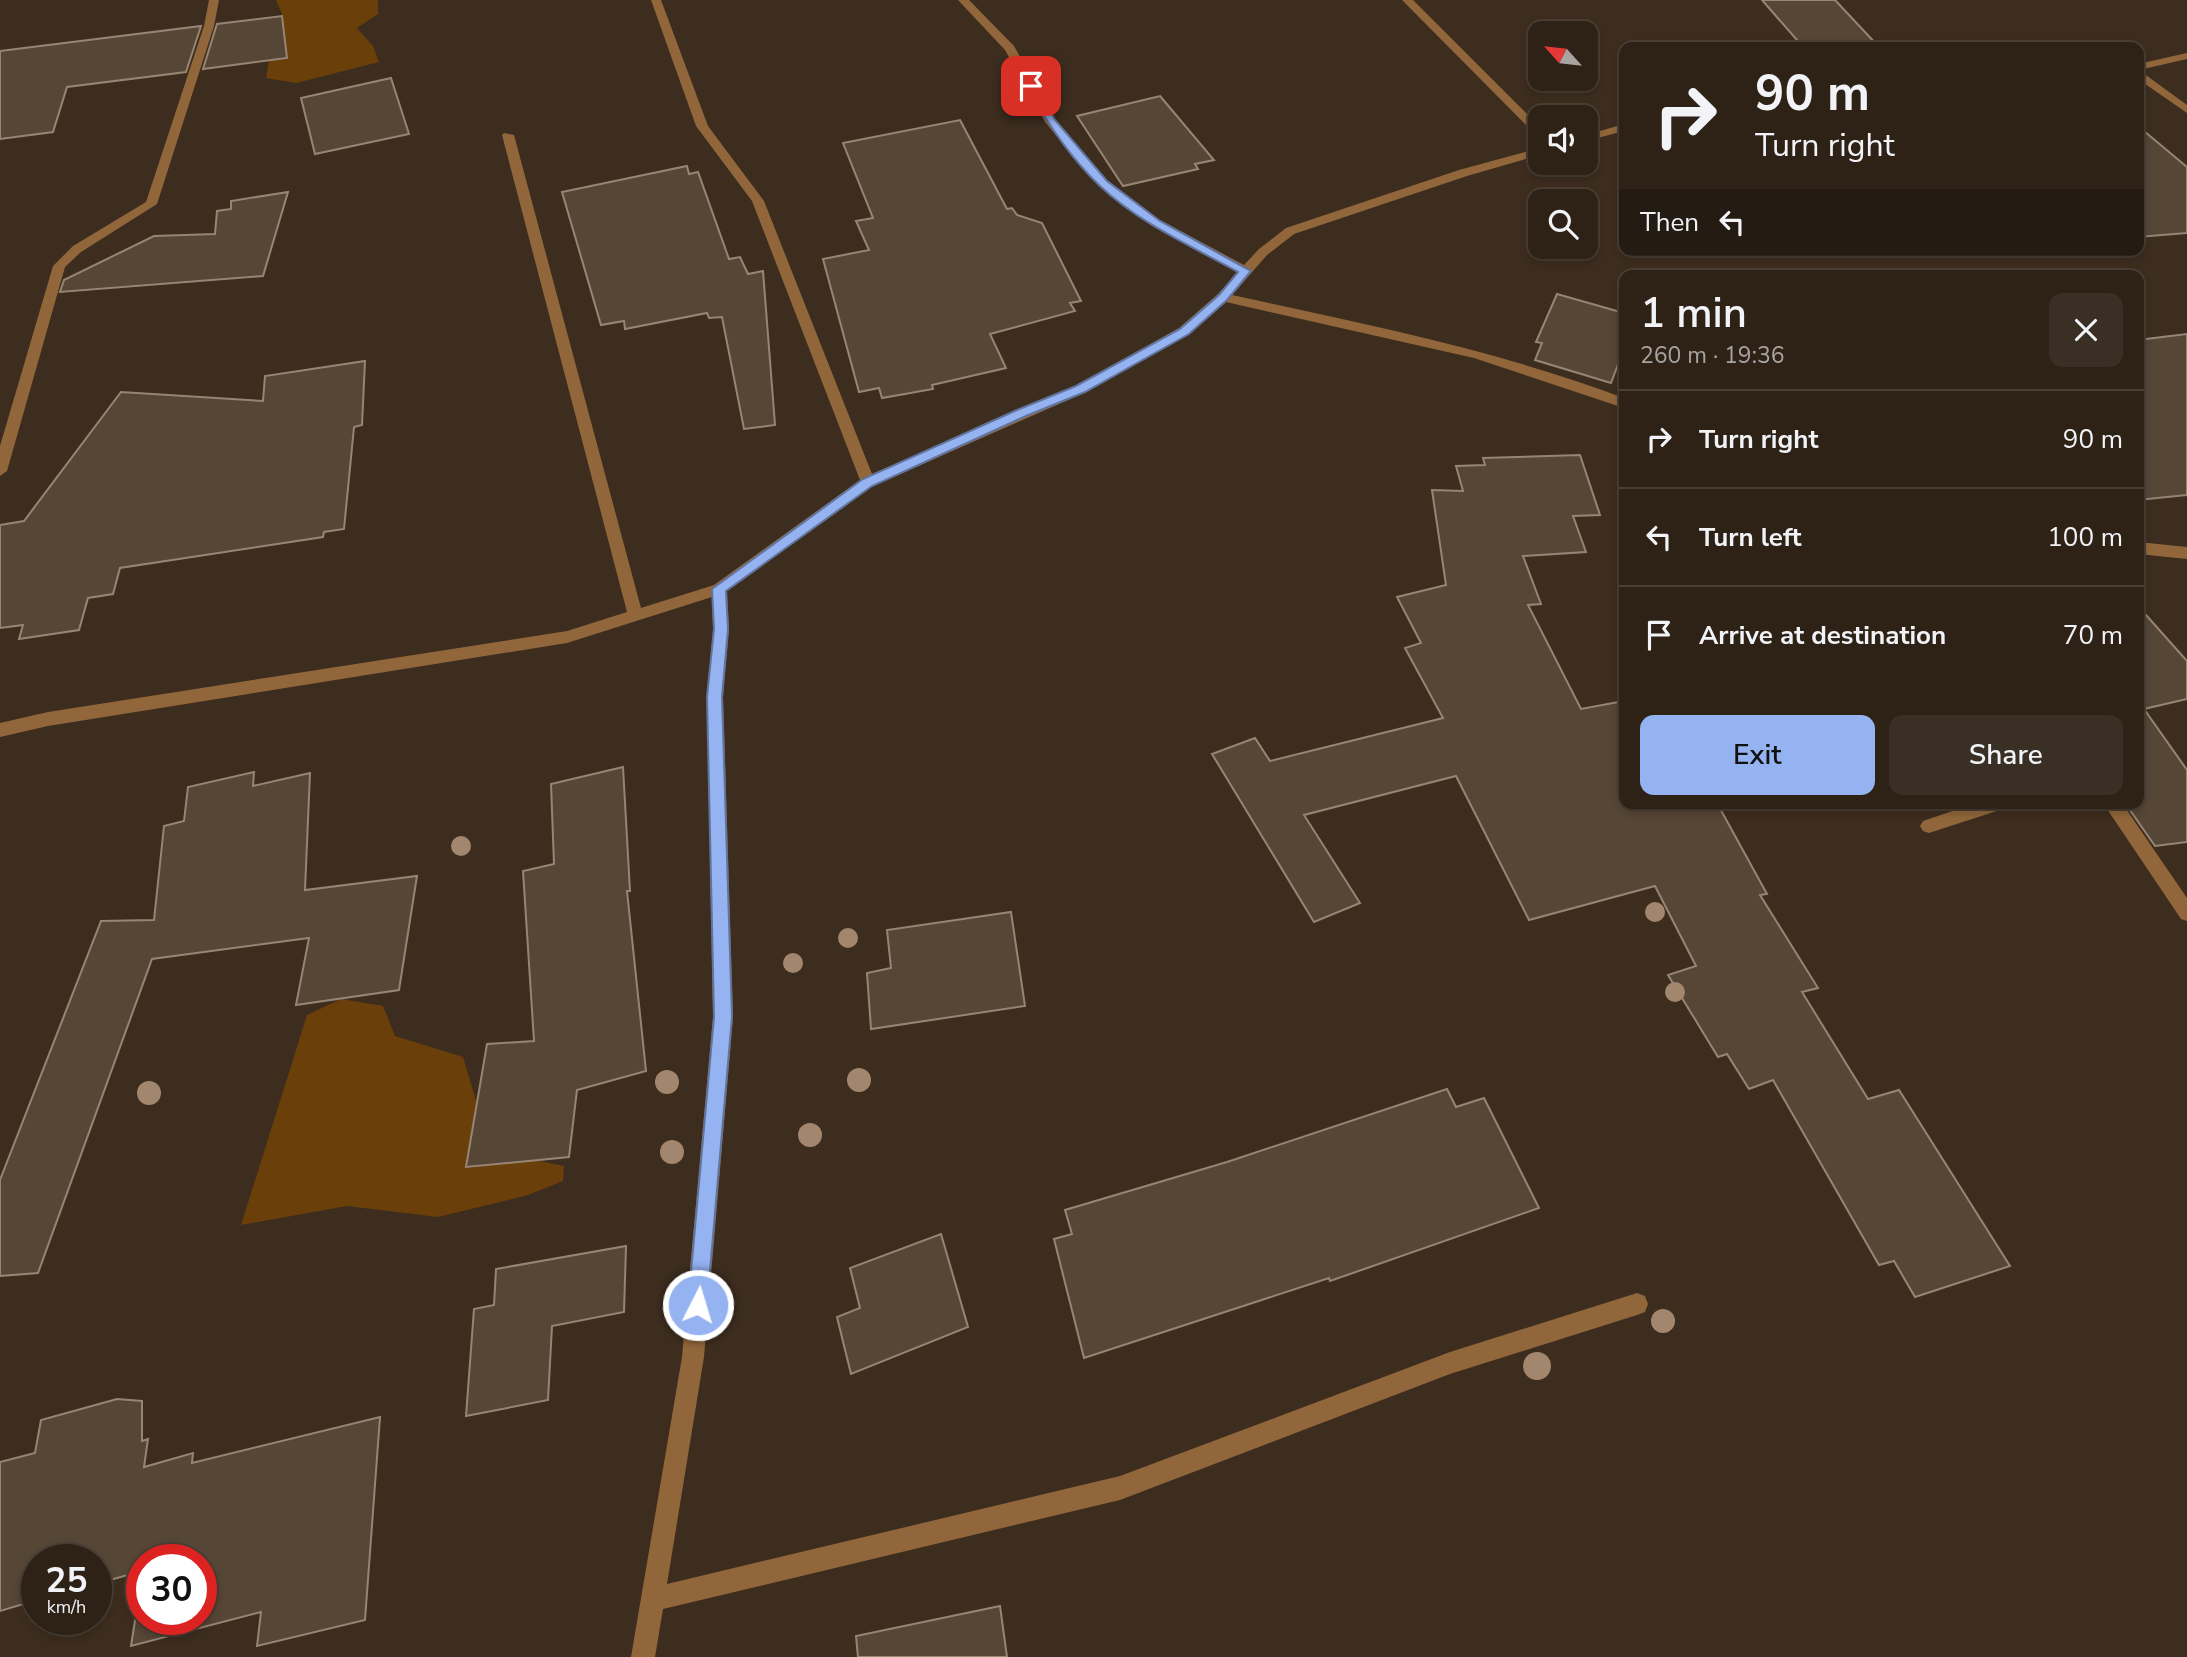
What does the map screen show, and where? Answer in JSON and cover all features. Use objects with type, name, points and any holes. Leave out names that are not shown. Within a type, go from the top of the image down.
[{"type":"street","points":[[0,471],[59,266],[77,249],[150,204],[209,26],[214,0]]},
{"type":"street","points":[[656,0],[702,126],[758,201],[868,482]]},
{"type":"street","points":[[963,0],[1010,48],[1051,121],[1103,183],[1156,223],[1245,271]]},
{"type":"street","points":[[1407,0],[1528,121]]},
{"type":"street","points":[[2144,66],[2187,55]]},
{"type":"street","points":[[2144,78],[2187,110]]},
{"type":"street","points":[[1598,135],[1619,128]]},
{"type":"street","points":[[508,135],[636,617]]},
{"type":"street","points":[[0,730],[48,719],[567,637],[719,589],[868,482],[1081,389],[1184,331],[1223,297],[1263,252],[1290,231],[1463,173],[1528,154]]},
{"type":"street","points":[[1223,297],[1459,349],[1619,401]]},
{"type":"street","points":[[2144,549],[2187,553]]},
{"type":"street","points":[[643,1657],[693,1357],[723,1017],[715,697],[721,629],[719,589]]},
{"type":"street","points":[[1928,826],[1981,809]]},
{"type":"street","points":[[2116,809],[2187,913]]},
{"type":"street","points":[[653,1599],[1120,1488],[1450,1363],[1637,1304]]},
{"type":"shaded area","points":[[276,0],[378,0],[378,14],[357,28],[373,46],[379,62],[296,83],[266,78],[272,43],[282,14]]},
{"type":"shaded area","points":[[341,999],[383,1006],[395,1036],[463,1057],[491,1151],[564,1166],[563,1181],[528,1195],[438,1217],[347,1206],[241,1225],[307,1015]]},
{"type":"building","points":[[1762,0],[1835,0],[1874,42],[1799,42]]},
{"type":"building","points":[[282,16],[287,58],[203,69],[217,24]]},
{"type":"building","points":[[201,26],[186,72],[67,87],[53,132],[0,139],[0,51]]},
{"type":"building","points":[[391,78],[409,134],[315,154],[301,98]]},
{"type":"building","points":[[1160,96],[1214,160],[1195,164],[1198,169],[1123,186],[1077,116]]},
{"type":"building","points":[[960,120],[1007,209],[1012,208],[1017,215],[1042,223],[1081,301],[1070,303],[1075,311],[990,334],[1006,368],[932,385],[933,389],[882,398],[879,388],[859,392],[823,259],[869,250],[856,221],[873,218],[843,143]]},
{"type":"building","points":[[2144,131],[2187,167],[2187,233],[2144,237]]},
{"type":"building","points":[[687,166],[689,174],[698,172],[729,259],[740,257],[748,274],[763,271],[775,425],[744,429],[722,317],[709,318],[707,313],[625,329],[624,321],[601,325],[562,192]]},
{"type":"building","points":[[288,192],[263,276],[60,292],[64,280],[154,236],[215,234],[217,211],[231,209],[231,201]]},
{"type":"building","points":[[1557,294],[1619,312],[1619,361],[1611,383],[1535,360],[1542,343],[1536,342]]},
{"type":"building","points":[[2187,334],[2187,495],[2144,499],[2144,339]]},
{"type":"building","points":[[365,361],[362,425],[354,427],[344,529],[324,532],[323,537],[120,568],[113,594],[88,598],[79,630],[19,639],[23,625],[0,628],[0,525],[24,521],[121,392],[263,401],[265,376]]},
{"type":"building","points":[[1580,455],[1600,515],[1573,516],[1586,552],[1523,556],[1541,604],[1528,605],[1581,709],[1619,702],[1619,809],[1720,809],[1767,894],[1760,895],[1818,988],[1802,992],[1868,1099],[1899,1090],[2010,1266],[1915,1297],[1894,1261],[1879,1265],[1773,1080],[1749,1089],[1727,1054],[1718,1057],[1668,975],[1696,966],[1655,886],[1529,920],[1456,776],[1304,815],[1360,903],[1314,922],[1212,754],[1255,738],[1270,761],[1443,718],[1405,648],[1421,643],[1397,597],[1446,585],[1432,490],[1463,491],[1456,466],[1485,465],[1483,458]]},
{"type":"building","points":[[2144,613],[2187,661],[2187,699],[2144,709]]},
{"type":"building","points":[[2144,709],[2187,770],[2187,842],[2155,846],[2129,809],[2144,809]]},
{"type":"building","points":[[623,767],[630,891],[627,891],[646,1071],[577,1090],[569,1157],[466,1167],[487,1044],[534,1041],[523,871],[554,864],[551,784]]},
{"type":"building","points":[[254,772],[253,786],[310,773],[305,890],[417,876],[399,990],[296,1005],[309,938],[152,959],[38,1273],[0,1276],[0,1180],[101,921],[154,920],[164,826],[184,821],[188,787]]},
{"type":"building","points":[[1011,912],[1025,1006],[871,1029],[867,973],[891,968],[887,930]]},
{"type":"building","points":[[1447,1089],[1456,1107],[1484,1098],[1539,1208],[1330,1281],[1329,1278],[1084,1358],[1054,1239],[1072,1234],[1065,1210],[1227,1162]]},
{"type":"building","points":[[941,1234],[968,1327],[851,1374],[837,1317],[860,1308],[850,1268]]},
{"type":"building","points":[[626,1246],[624,1312],[552,1326],[548,1400],[466,1416],[474,1309],[494,1305],[496,1269]]},
{"type":"building","points":[[117,1399],[142,1401],[142,1441],[148,1439],[144,1467],[193,1453],[192,1463],[380,1417],[365,1620],[257,1646],[261,1612],[217,1624],[217,1544],[126,1544],[126,1576],[112,1579],[112,1544],[21,1544],[21,1605],[0,1611],[0,1462],[35,1453],[41,1420]]},
{"type":"building","points":[[1000,1606],[1007,1657],[858,1657],[856,1636]]},
{"type":"building","points":[[133,1635],[173,1635],[131,1646]]},
{"type":"route","points":[[698,1305],[723,1017],[715,697],[721,629],[719,589],[780,542],[868,482],[1081,389],[1184,331],[1223,297],[1245,271],[1156,223],[1103,183],[1051,121],[1031,86]]}]
